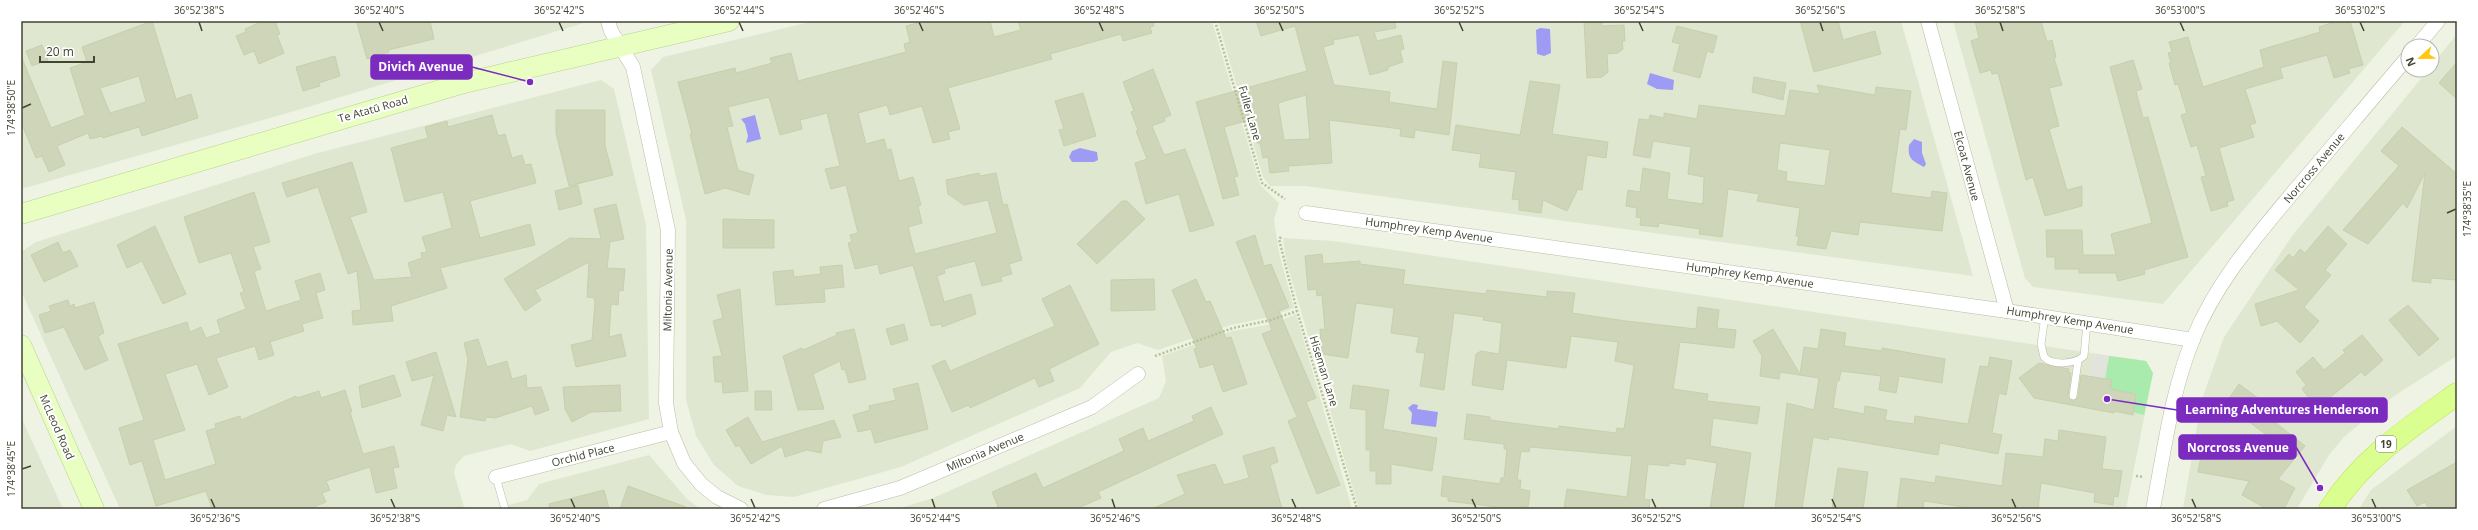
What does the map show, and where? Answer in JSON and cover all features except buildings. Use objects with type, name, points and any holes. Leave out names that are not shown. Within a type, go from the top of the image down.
[{"type":"main road","name":"Te Atatū Road","points":[[21,214],[464,83],[729,21]]},
{"type":"main road","name":"McLeod Road","points":[[21,345],[94,509]]},
{"type":"main road","name":"19","points":[[2330,509],[2359,469],[2384,446],[2457,394]]},
{"type":"street","name":"Miltonia Avenue","points":[[608,21],[611,31],[633,67],[668,230],[666,403],[671,432],[684,463],[701,484],[716,497],[742,509]]},
{"type":"street","name":"Elcoat Avenue","points":[[1928,21],[2007,311]]},
{"type":"street","points":[[2424,38],[2438,21]]},
{"type":"street","name":"Norcross Avenue","points":[[2153,509],[2172,410],[2193,340],[2216,292],[2242,255],[2400,67]]},
{"type":"street","name":"Humphrey Kemp Avenue","points":[[1306,213],[2087,322],[2193,340]]},
{"type":"street","name":"Miltonia Avenue","points":[[824,509],[900,488],[1078,413],[1092,406],[1138,374]]},
{"type":"street","name":"Orchid Place","points":[[496,477],[671,432]]},
{"type":"lane","points":[[2045,316],[2041,344],[2044,357],[2064,363],[2078,361],[2084,356],[2087,322]]},
{"type":"lane","points":[[2073,396],[2078,361]]},
{"type":"lane","points":[[496,477],[504,509]]},
{"type":"path","name":"Fuller Lane","points":[[1216,21],[1262,183],[1286,199]]},
{"type":"path","name":"Hiseman Lane","points":[[1281,237],[1279,239],[1297,311],[1357,509]]},
{"type":"path","points":[[1155,356],[1233,328],[1271,320],[1297,311]]},
{"type":"shaded area","points":[[21,21],[587,22],[298,110],[21,189]]},
{"type":"shaded area","points":[[814,21],[1212,21],[1260,185],[1279,203],[1274,220],[1279,253],[1294,308],[1270,317],[1231,325],[1158,350],[1137,343],[1111,352],[1080,388],[901,467],[794,497],[766,495],[738,486],[714,465],[696,436],[686,400],[686,220],[651,70],[663,57]]},
{"type":"shaded area","points":[[1218,21],[1901,21],[1973,276],[1305,186],[1270,186],[1263,177]]},
{"type":"shaded area","points":[[1953,21],[2405,21],[2163,304],[2033,287],[2025,278]]},
{"type":"shaded area","points":[[1540,28],[1550,29],[1551,53],[1544,56],[1537,54],[1536,30]]},
{"type":"shaded area","points":[[2457,34],[2457,356],[2394,396],[2344,437],[2329,455],[2297,509],[2183,509],[2201,402],[2224,337],[2292,236],[2421,78],[2440,78],[2440,55]]},
{"type":"shaded area","points":[[1650,73],[1674,80],[1673,90],[1657,89],[1647,84]]},
{"type":"shaded area","points":[[601,80],[614,89],[646,225],[649,419],[530,451],[511,444],[464,456],[456,465],[454,473],[464,507],[468,509],[120,509],[21,291],[21,252],[36,242],[314,154]]},
{"type":"shaded area","points":[[755,115],[761,139],[746,143],[748,136],[745,124],[741,119]]},
{"type":"shaded area","points":[[1914,139],[1922,142],[1922,153],[1926,164],[1924,167],[1910,157],[1909,145]]},
{"type":"shaded area","points":[[1080,148],[1097,152],[1098,160],[1094,162],[1072,162],[1069,157],[1072,151]]},
{"type":"shaded area","points":[[1283,238],[1333,241],[2146,361],[2153,373],[2126,509],[1359,509],[1286,260]]},
{"type":"shaded area","points":[[1296,314],[1352,509],[897,509],[933,498],[1159,398],[1166,381],[1162,356],[1232,331],[1273,324]]},
{"type":"shaded area","points":[[2093,354],[2109,356],[2105,378],[2090,375]]},
{"type":"shaded area","points":[[1413,404],[1418,405],[1417,409],[1438,412],[1436,427],[1411,424],[1412,413],[1408,408]]},
{"type":"shaded area","points":[[21,417],[63,509],[21,509]]},
{"type":"shaded area","points":[[2457,426],[2457,509],[2359,509],[2371,490]]},
{"type":"shaded area","points":[[649,455],[688,500],[701,509],[494,509],[527,500],[539,484]]},
{"type":"green space","points":[[2109,356],[2146,361],[2153,373],[2144,415],[2133,412],[2136,394],[2110,389],[2112,380],[2105,379]]},
{"type":"place","name":"Divich Avenue","points":[[530,82]]},
{"type":"place","name":"Learning Adventures Henderson","points":[[2107,399]]},
{"type":"place","name":"Norcross Avenue","points":[[2320,488]]}]
